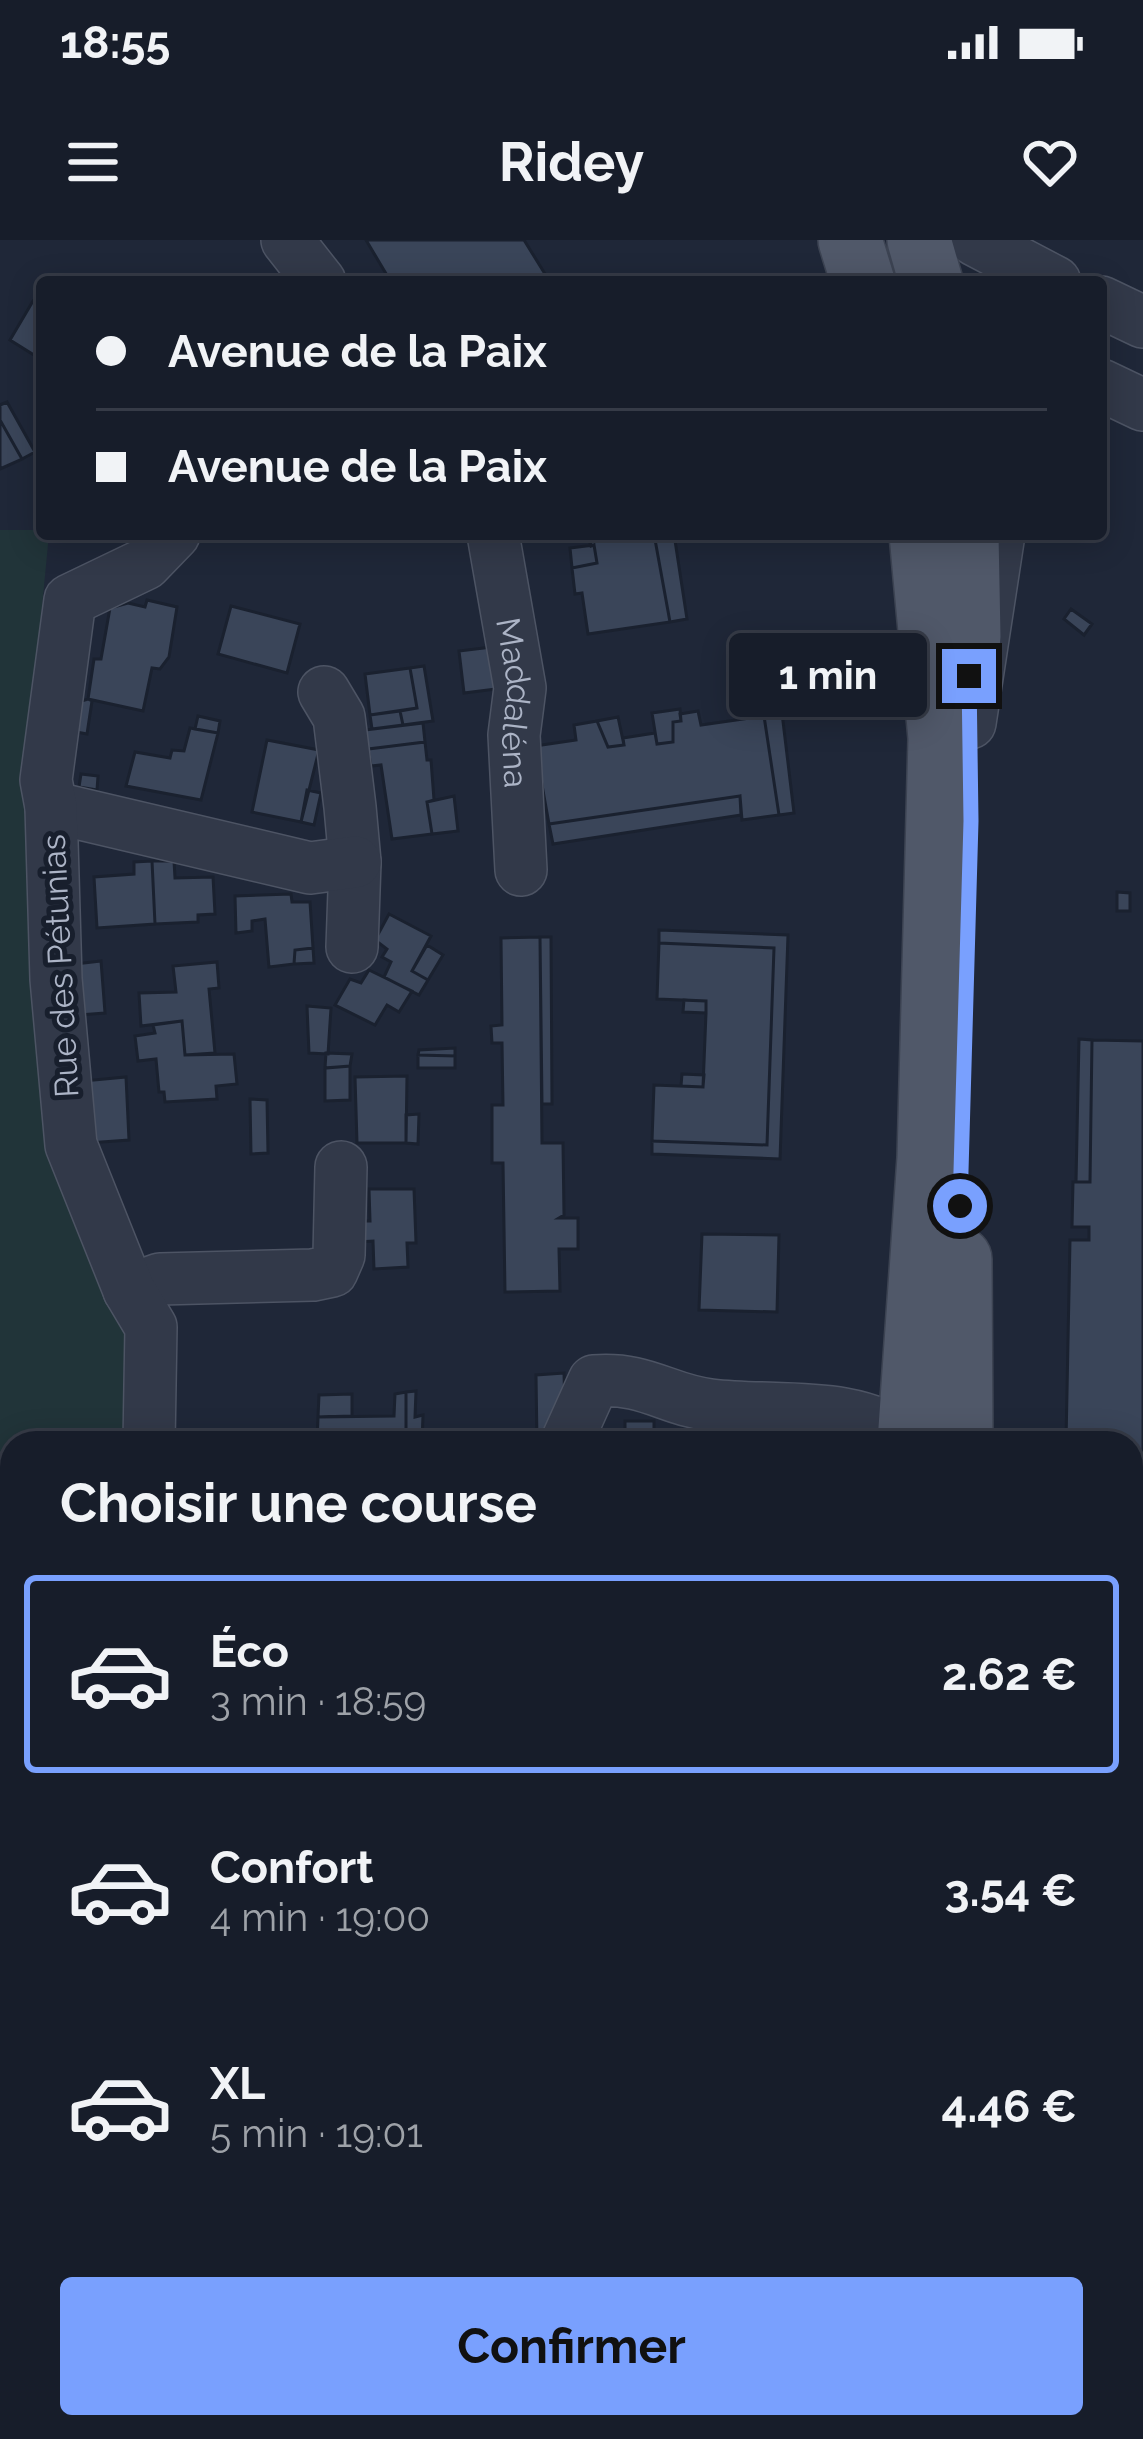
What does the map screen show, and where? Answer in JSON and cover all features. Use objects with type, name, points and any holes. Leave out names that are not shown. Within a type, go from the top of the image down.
[{"type":"main road","points":[[850,240],[861,276]]},
{"type":"main road","points":[[919,240],[930,276]]},
{"type":"main road","points":[[921,540],[940,738],[926,1431]]},
{"type":"main road","points":[[927,1431],[959,1159],[971,821],[967,540]]},
{"type":"street","points":[[287,240],[315,276]]},
{"type":"street","points":[[870,240],[891,276]]},
{"type":"street","points":[[975,240],[1044,276]]},
{"type":"street","points":[[1055,276],[1057,240]]},
{"type":"street","points":[[1107,305],[1143,322]]},
{"type":"street","points":[[1107,388],[1143,405]]},
{"type":"street","points":[[1107,429],[1143,421]]},
{"type":"street","name":"Rue des Pétunias","points":[[149,1431],[151,1328],[129,1290],[71,1145],[56,979],[51,807],[46,780],[70,600],[145,564],[168,540]]},
{"type":"street","name":"Maddaléna","points":[[494,540],[520,688],[514,735],[521,871]]},
{"type":"street","points":[[970,723],[998,540]]},
{"type":"street","points":[[324,692],[339,717],[355,862],[352,947]]},
{"type":"street","points":[[51,807],[310,868],[355,862]]},
{"type":"street","points":[[129,1290],[160,1280],[332,1271],[339,1255],[341,1167]]},
{"type":"street","points":[[571,1431],[594,1381],[626,1379],[706,1405],[799,1427],[873,1418],[902,1431]]},
{"type":"green space","points":[[0,530],[36,530],[36,540],[48,540],[25,785],[137,1345],[130,1431],[0,1431]]},
{"type":"building","points":[[366,240],[524,240],[546,276],[387,276]]},
{"type":"building","points":[[33,301],[36,303],[36,356],[10,340]]},
{"type":"building","points":[[7,402],[35,452],[22,459],[0,420],[0,405]]},
{"type":"building","points":[[0,420],[22,459],[0,469]]},
{"type":"building","points":[[589,540],[655,540],[670,622],[588,634],[582,593],[575,594],[572,568],[597,563]]},
{"type":"building","points":[[655,540],[675,540],[687,619],[670,622]]},
{"type":"building","points":[[594,545],[597,563],[572,568],[570,548]]},
{"type":"building","points":[[147,600],[177,607],[169,657],[160,669],[152,668],[143,711],[88,699],[110,608],[128,603],[145,607]]},
{"type":"building","points":[[231,606],[300,624],[287,673],[218,654]]},
{"type":"building","points":[[1071,609],[1092,624],[1084,635],[1064,619]]},
{"type":"building","points":[[492,647],[496,689],[464,693],[459,651]]},
{"type":"building","points":[[424,666],[433,721],[403,725],[400,711],[417,708],[410,668]]},
{"type":"building","points":[[410,668],[417,708],[370,715],[365,674]]},
{"type":"building","points":[[92,701],[87,734],[71,731],[75,703]]},
{"type":"building","points":[[680,709],[681,721],[673,722],[673,742],[657,744],[652,713]]},
{"type":"building","points":[[400,711],[403,725],[372,729],[370,715]]},
{"type":"building","points":[[698,711],[701,725],[764,716],[779,815],[742,820],[740,796],[549,824],[535,746],[576,740],[574,725],[597,721],[608,747],[624,745],[623,738],[655,733],[657,744],[673,742],[673,722],[681,721],[680,714]]},
{"type":"building","points":[[782,713],[794,813],[779,815],[764,716]]},
{"type":"building","points":[[198,716],[220,721],[218,733],[195,729]]},
{"type":"building","points":[[618,717],[624,745],[608,747],[597,721]]},
{"type":"building","points":[[423,723],[425,742],[368,749],[365,730]]},
{"type":"building","points":[[190,728],[218,733],[201,800],[126,786],[135,752],[170,758],[172,750],[184,751]]},
{"type":"building","points":[[267,740],[319,750],[301,822],[252,812]]},
{"type":"building","points":[[425,742],[427,760],[431,760],[434,800],[427,802],[432,834],[392,839],[381,765],[371,766],[368,749]]},
{"type":"building","points":[[81,774],[98,776],[97,790],[79,787]]},
{"type":"building","points":[[307,790],[321,793],[314,825],[301,822]]},
{"type":"building","points":[[454,796],[458,831],[432,834],[427,802]]},
{"type":"building","points":[[740,796],[741,815],[553,844],[549,824]]},
{"type":"building","points":[[152,861],[155,924],[97,928],[94,877],[134,874],[134,862]]},
{"type":"building","points":[[152,861],[174,861],[175,878],[213,877],[215,914],[198,915],[198,922],[155,924]]},
{"type":"building","points":[[1117,892],[1130,893],[1130,911],[1117,911]]},
{"type":"building","points":[[291,894],[292,902],[310,902],[313,948],[295,950],[294,964],[269,967],[265,919],[252,921],[252,931],[236,933],[235,896]]},
{"type":"building","points":[[389,914],[431,936],[412,971],[428,980],[419,995],[384,977],[391,962],[382,957],[387,949],[375,940]]},
{"type":"building","points":[[659,930],[788,935],[780,1159],[652,1154],[652,1141],[767,1145],[774,948],[659,943]]},
{"type":"building","points":[[540,937],[542,1143],[563,1143],[564,1215],[559,1218],[578,1218],[578,1249],[559,1249],[560,1291],[505,1292],[503,1163],[492,1163],[492,1105],[503,1105],[502,1043],[492,1043],[491,1026],[502,1025],[501,938]]},
{"type":"building","points":[[540,937],[551,937],[552,1104],[542,1104]]},
{"type":"building","points":[[659,943],[774,948],[767,1145],[652,1141],[654,1085],[703,1087],[706,1013],[706,1001],[657,999]]},
{"type":"building","points":[[427,945],[443,955],[428,980],[412,971]]},
{"type":"building","points":[[313,948],[314,963],[294,964],[295,950]]},
{"type":"building","points":[[101,961],[105,1013],[79,1015],[75,964]]},
{"type":"building","points":[[217,962],[219,988],[209,989],[215,1053],[185,1055],[182,1021],[141,1026],[139,993],[176,992],[173,966]]},
{"type":"building","points":[[369,970],[412,991],[399,1012],[387,1005],[375,1025],[335,1005],[350,979],[361,983]]},
{"type":"building","points":[[684,1000],[706,1001],[706,1013],[683,1012]]},
{"type":"building","points":[[307,1006],[331,1008],[328,1054],[309,1053]]},
{"type":"building","points":[[182,1021],[185,1055],[234,1054],[237,1084],[216,1086],[217,1099],[165,1102],[164,1092],[159,1092],[156,1059],[138,1061],[135,1036],[155,1033],[153,1025]]},
{"type":"building","points":[[1079,1039],[1092,1040],[1090,1182],[1076,1182]]},
{"type":"building","points":[[1092,1040],[1143,1041],[1143,1431],[1066,1431],[1070,1240],[1089,1240],[1089,1227],[1072,1227],[1073,1182],[1090,1182]]},
{"type":"building","points":[[455,1048],[455,1056],[418,1055],[419,1050]]},
{"type":"building","points":[[326,1053],[352,1054],[350,1066],[325,1068]]},
{"type":"building","points":[[418,1055],[455,1056],[455,1068],[418,1068]]},
{"type":"building","points":[[350,1066],[350,1100],[325,1101],[325,1068]]},
{"type":"building","points":[[682,1074],[704,1075],[703,1087],[681,1086]]},
{"type":"building","points":[[407,1076],[406,1143],[357,1143],[355,1077]]},
{"type":"building","points":[[126,1077],[129,1140],[88,1143],[83,1081]]},
{"type":"building","points":[[250,1099],[267,1100],[268,1153],[251,1154]]},
{"type":"building","points":[[419,1114],[418,1144],[406,1143],[406,1115]]},
{"type":"building","points":[[369,1189],[414,1189],[416,1243],[407,1243],[408,1267],[374,1269],[373,1241],[357,1242],[357,1221],[370,1221]]},
{"type":"building","points":[[702,1234],[779,1235],[777,1312],[699,1310]]},
{"type":"building","points":[[564,1373],[566,1431],[537,1431],[536,1375]]},
{"type":"building","points":[[416,1391],[415,1417],[423,1415],[422,1431],[406,1431],[406,1392]]},
{"type":"building","points":[[406,1392],[406,1431],[317,1431],[318,1417],[394,1416],[395,1394]]},
{"type":"building","points":[[352,1394],[352,1416],[318,1417],[319,1395]]},
{"type":"building","points":[[625,1421],[654,1421],[654,1431],[625,1431]]},
{"type":"route","points":[[960,1206],[971,821],[969,676]]}]
